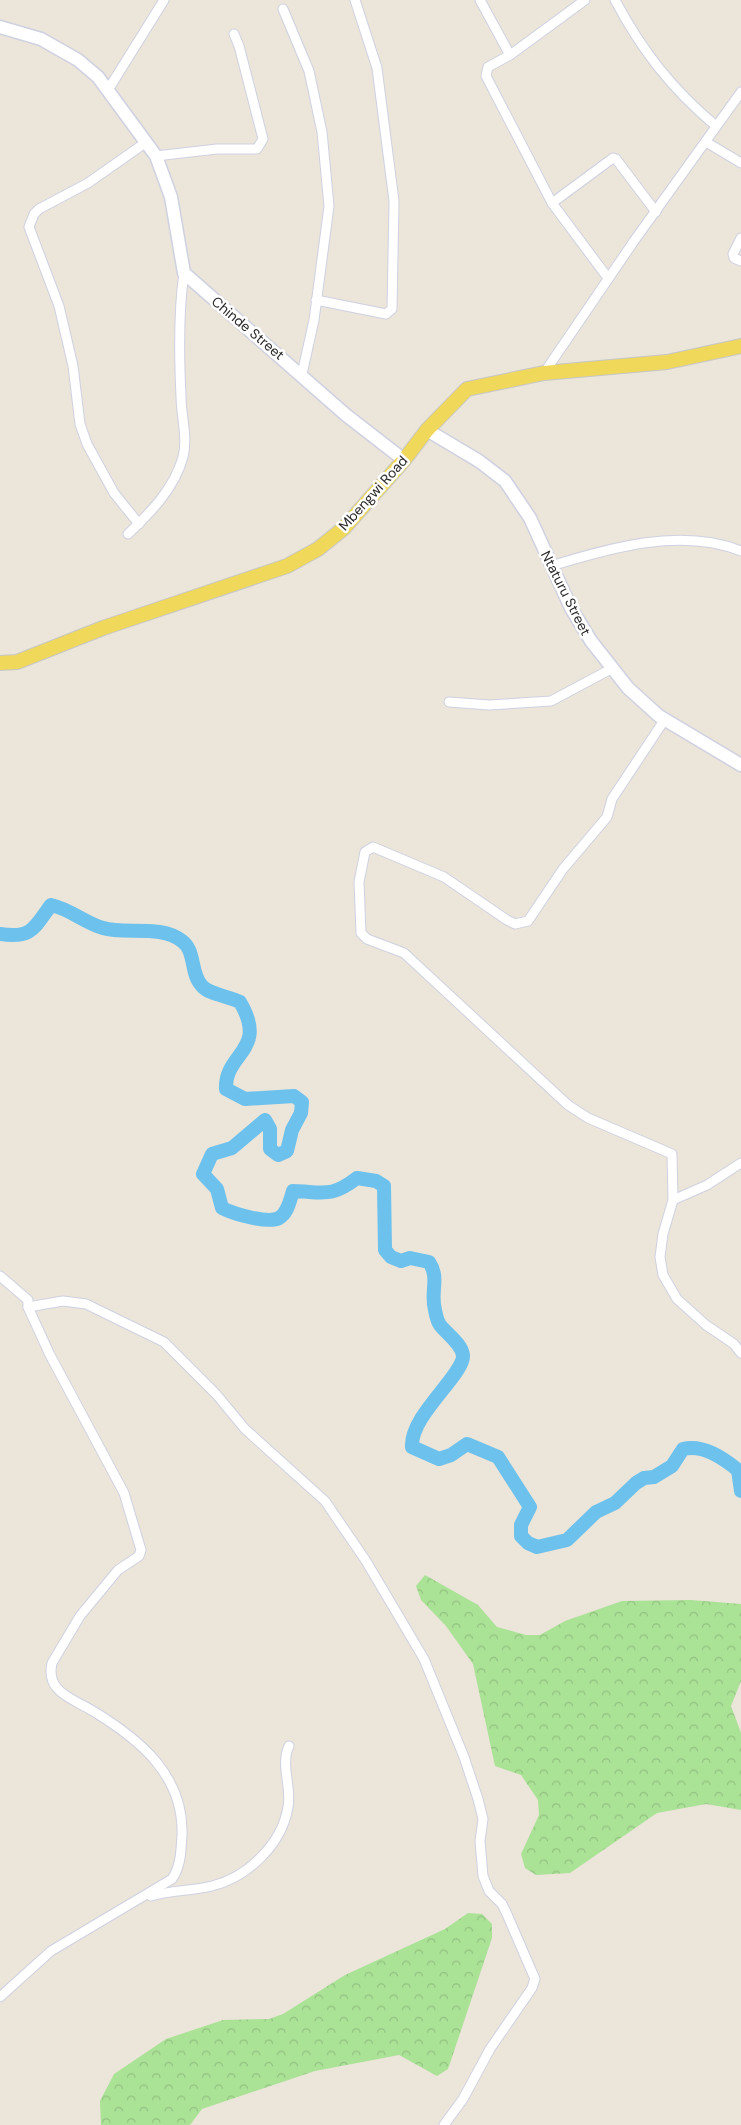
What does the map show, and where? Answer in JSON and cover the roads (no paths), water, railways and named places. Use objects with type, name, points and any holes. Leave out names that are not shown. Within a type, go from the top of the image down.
[{"type":"main road","name":"Mbengwi Road","points":[[0,663],[17,662],[103,628],[286,566],[318,549],[344,528],[404,460],[427,430],[467,388],[544,373],[666,362],[741,346]]},
{"type":"street","points":[[108,90],[164,0]]},
{"type":"street","points":[[316,300],[386,314],[392,309],[394,201],[377,68],[355,0]]},
{"type":"street","points":[[480,0],[510,55]]},
{"type":"street","points":[[585,0],[510,55],[488,67],[486,76],[552,202],[608,278]]},
{"type":"street","points":[[615,0],[630,28],[664,77],[687,102],[716,126]]},
{"type":"street","points":[[283,8],[309,71],[322,132],[329,206],[316,300],[302,374]]},
{"type":"street","points":[[0,27],[41,39],[78,60],[108,90],[156,156],[171,197],[184,273],[180,316],[181,398],[185,441],[183,456],[168,490],[158,505],[128,534]]},
{"type":"street","points":[[156,156],[217,150],[257,149],[261,146],[264,139],[239,46],[234,34]]},
{"type":"street","points":[[544,373],[608,278],[741,92]]},
{"type":"street","points":[[706,142],[741,164]]},
{"type":"street","points":[[139,524],[114,493],[87,444],[80,424],[73,366],[59,306],[29,227],[34,214],[39,210],[88,183],[146,143]]},
{"type":"street","points":[[552,202],[613,158],[656,212]]},
{"type":"street","points":[[741,238],[733,254],[734,258],[741,261]]},
{"type":"street","name":"Chinde Street","points":[[184,273],[346,414],[404,460]]},
{"type":"street","name":"Ntaturu Street","points":[[427,430],[479,460],[506,481],[530,518],[571,608],[590,641],[611,669],[647,707],[741,764]]},
{"type":"street","points":[[551,566],[617,547],[651,542],[712,542],[741,550]]},
{"type":"street","points":[[449,702],[489,705],[551,701],[611,669]]},
{"type":"street","points":[[665,719],[612,799],[607,817],[563,869],[528,920],[515,924],[444,877],[376,847],[370,847],[365,852],[359,882],[361,932],[363,936],[404,953],[568,1106],[588,1118],[672,1154],[673,1200],[663,1234],[660,1257],[663,1275],[677,1299],[706,1325],[734,1344],[741,1352]]},
{"type":"street","points":[[673,1200],[707,1185],[741,1163]]},
{"type":"street","points":[[0,1276],[24,1294],[28,1300],[28,1307],[50,1354],[124,1493],[141,1550],[139,1556],[118,1570],[80,1616],[58,1649],[50,1672],[55,1687],[95,1712],[140,1744],[158,1761],[166,1774],[182,1823],[181,1853],[177,1872],[165,1884],[51,1951],[0,1997]]},
{"type":"street","points":[[28,1307],[63,1301],[86,1304],[164,1342],[216,1394],[244,1428],[325,1501],[366,1561],[424,1658],[461,1749],[478,1799],[482,1820],[480,1841],[483,1876],[490,1891],[506,1912],[536,1979],[532,1988],[490,2049],[463,2099],[444,2125]]},
{"type":"street","points":[[138,1901],[168,1892],[211,1887],[239,1877],[266,1852],[281,1830],[289,1806],[286,1756],[289,1746]]},
{"type":"waterway","points":[[0,934],[19,935],[26,933],[36,926],[51,905],[103,928],[164,933],[173,936],[186,945],[198,981],[205,989],[240,1002],[248,1018],[250,1031],[248,1042],[231,1067],[227,1077],[226,1089],[245,1099],[294,1096],[302,1102],[301,1113],[292,1130],[287,1151],[278,1155],[270,1149],[270,1129],[265,1120],[232,1148],[212,1154],[203,1174],[217,1189],[222,1208],[234,1213],[267,1220],[274,1220],[285,1213],[293,1191],[320,1193],[333,1191],[340,1189],[357,1178],[376,1181],[384,1186],[385,1250],[391,1257],[401,1261],[410,1258],[429,1262],[434,1274],[434,1303],[437,1320],[460,1347],[463,1355],[456,1373],[419,1422],[412,1447],[439,1459],[451,1455],[467,1444],[498,1457],[530,1507],[521,1525],[521,1536],[528,1543],[537,1547],[567,1540],[596,1512],[615,1503],[636,1483],[644,1478],[654,1477],[672,1466],[683,1449],[698,1448],[705,1450],[732,1465],[738,1470],[741,1491]]}]
